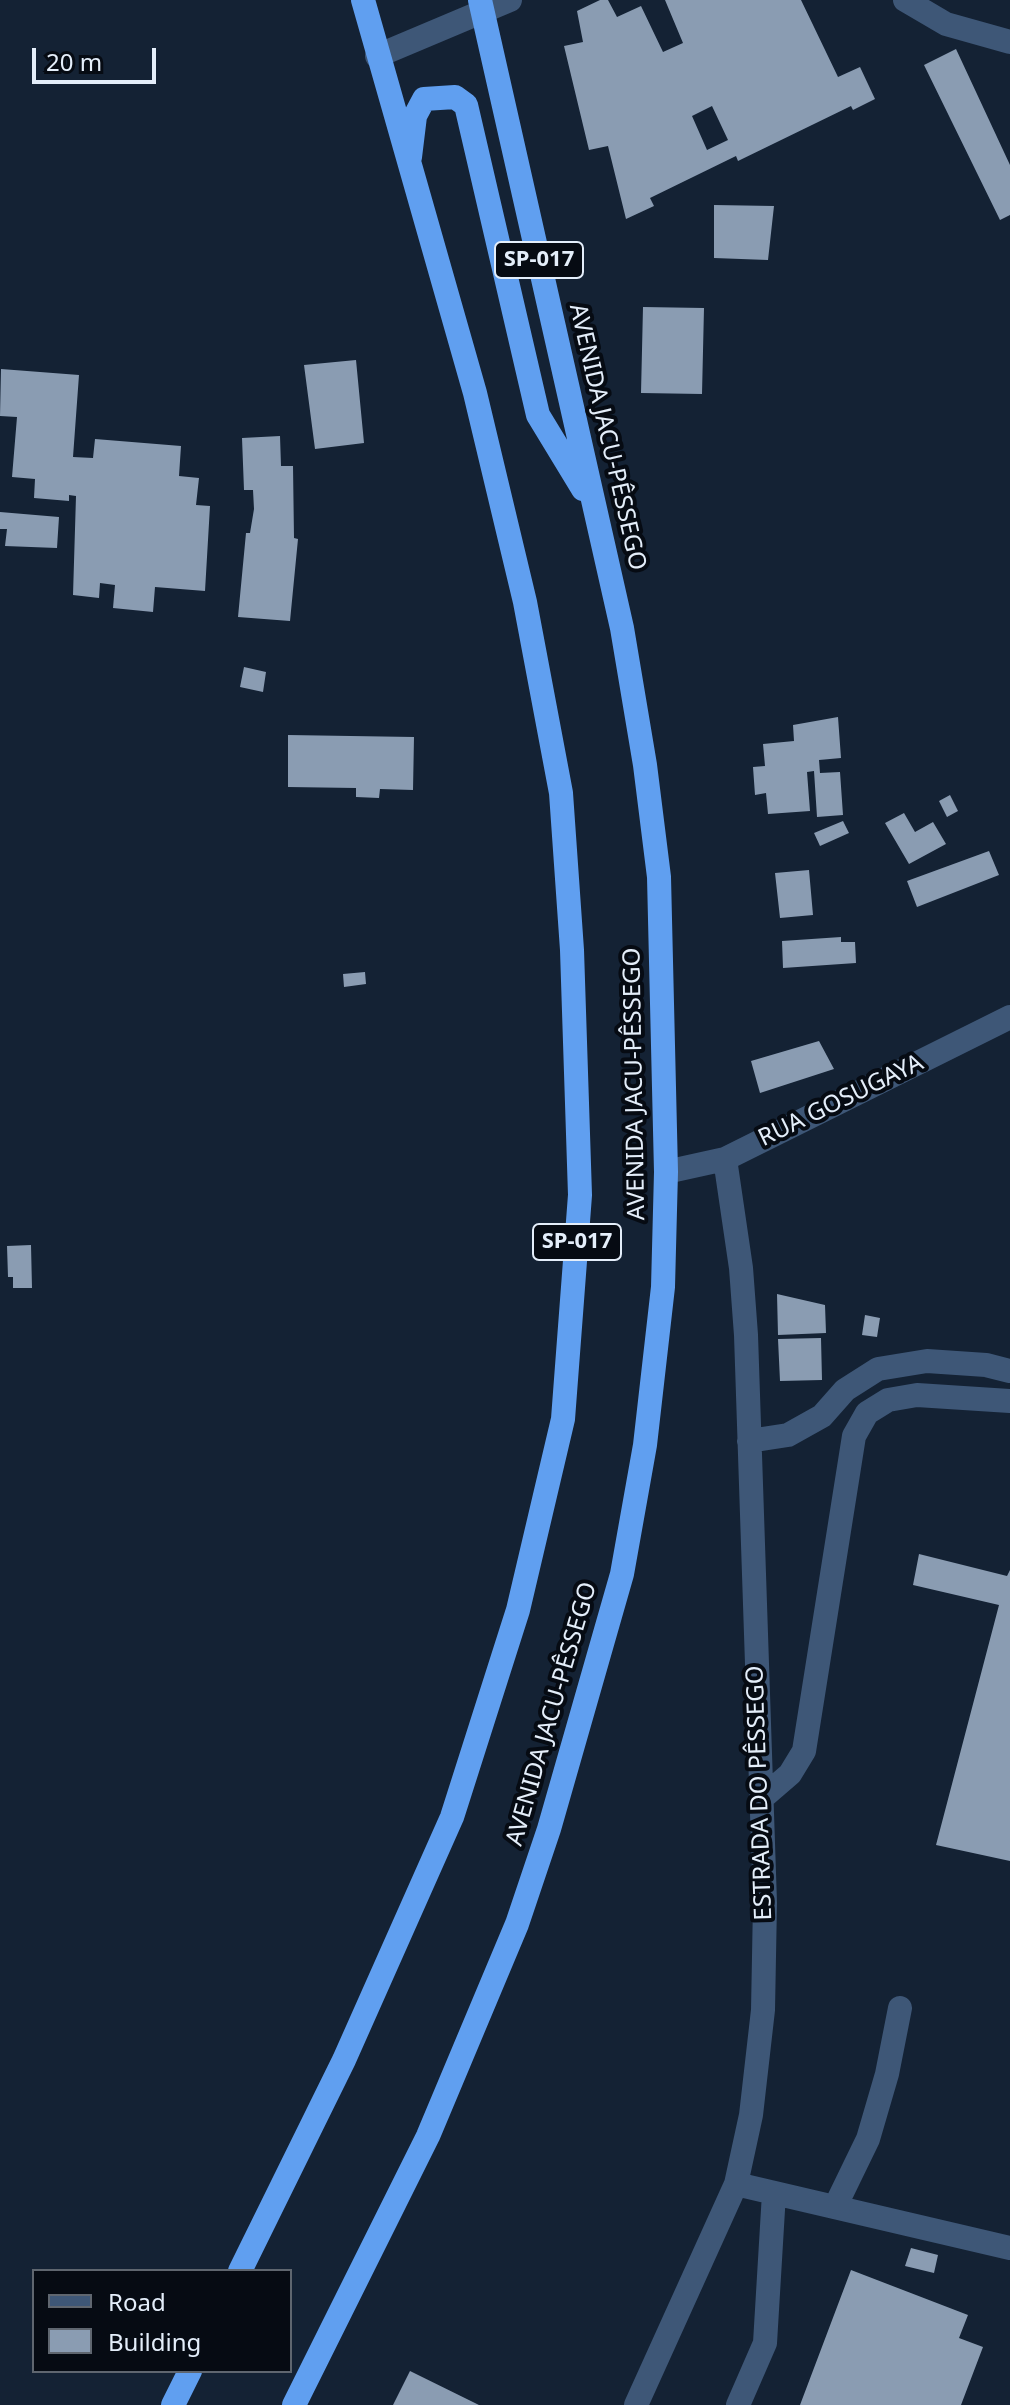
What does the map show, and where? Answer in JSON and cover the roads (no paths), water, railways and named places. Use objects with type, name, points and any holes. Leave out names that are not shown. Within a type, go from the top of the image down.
[{"type":"highway","name":"SP-017","points":[[241,2269],[344,2060],[452,1817],[518,1610],[564,1404],[580,1195],[572,950],[561,793],[525,602],[475,393],[408,168],[363,0]]},
{"type":"highway","name":"AVENIDA JACU-PÊSSEGO","points":[[294,2405],[434,2122],[517,1924],[575,1745],[622,1574],[645,1445],[663,1287],[666,1172],[659,877],[622,628],[477,4]]},
{"type":"highway","points":[[408,168],[415,116],[424,99],[455,97],[466,105],[538,415],[595,508]]},
{"type":"highway","points":[[173,2405],[189,2373]]},
{"type":"street","points":[[377,56],[477,4],[510,0]]},
{"type":"street","points":[[905,0],[946,24],[1010,42]]},
{"type":"street","name":"RUA GOSUGAYA","points":[[666,1172],[725,1159],[1010,1017]]},
{"type":"street","name":"ESTRADA DO PÊSSEGO","points":[[636,2405],[736,2184],[751,2115],[763,2010],[765,1903],[749,1441],[741,1268],[725,1159]]},
{"type":"street","points":[[749,1441],[788,1435],[822,1416],[845,1390],[878,1369],[927,1361],[986,1365],[1010,1371]]},
{"type":"street","points":[[761,1799],[790,1774],[804,1751],[854,1436],[867,1413],[888,1400],[917,1395],[1010,1401]]},
{"type":"street","points":[[835,2207],[868,2139],[887,2074],[900,2008]]},
{"type":"street","points":[[736,2184],[1010,2248]]},
{"type":"street","points":[[738,2405],[765,2343],[774,2193]]}]
